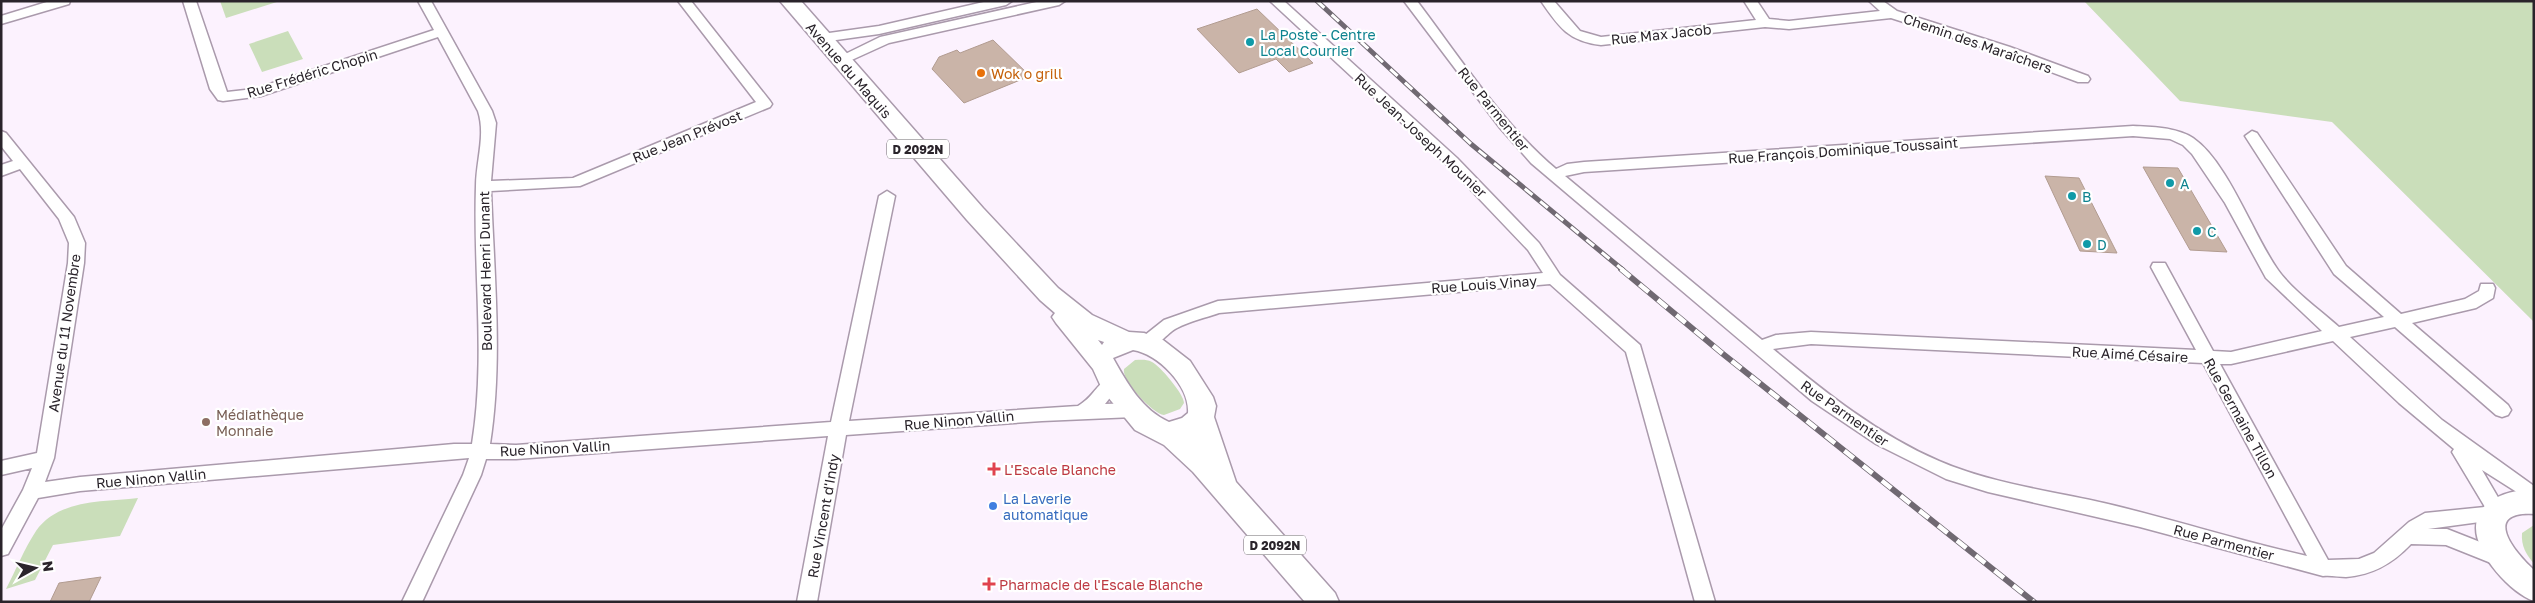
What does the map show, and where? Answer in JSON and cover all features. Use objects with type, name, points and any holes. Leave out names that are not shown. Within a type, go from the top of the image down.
[{"type":"main road","name":"Avenue du Maquis","points":[[790,1],[840,60],[1049,294],[1145,424],[1168,433],[1203,464],[1324,602]]},
{"type":"main road","name":"Avenue du Maquis","points":[[1049,294],[1083,322],[1164,352],[1199,392],[1203,408],[1200,417],[1226,489]]},
{"type":"main road","points":[[1108,374],[1114,348],[1137,342]]},
{"type":"main road","points":[[1168,433],[1194,426],[1200,417]]},
{"type":"main road","points":[[2530,591],[2504,561],[2494,543],[2491,527],[2496,513],[2516,502],[2534,502]]},
{"type":"street","points":[[1,20],[64,1]]},
{"type":"street","name":"Rue Frédéric Chopin","points":[[189,1],[217,89],[223,97],[256,93],[441,32]]},
{"type":"street","name":"Boulevard Henri Dunant","points":[[412,602],[472,475],[480,451],[484,426],[488,322],[483,186],[489,123],[485,111],[424,1]]},
{"type":"street","name":"Rue Jean Prévost","points":[[483,186],[575,184],[765,104],[684,1]]},
{"type":"street","points":[[840,60],[882,35],[1006,1]]},
{"type":"street","points":[[822,38],[882,35],[1059,1]]},
{"type":"street","name":"Rue Jean-Joseph Mounier","points":[[1276,1],[1435,145],[1486,195],[1548,264],[1553,278]]},
{"type":"street","name":"Rue Parmentier","points":[[1410,1],[1520,144],[1760,348],[1864,430],[1908,455],[1952,474],[2158,524],[2248,550],[2323,568],[2357,567],[2374,564],[2388,556],[2425,521],[2496,513]]},
{"type":"street","name":"Rue Max Jacob","points":[[1546,1],[1574,35],[1589,40],[1765,23],[1789,25],[1892,14]]},
{"type":"street","points":[[1750,1],[1765,23]]},
{"type":"street","name":"Chemin des Maraîchers","points":[[1875,1],[1892,14],[2005,50],[2084,79]]},
{"type":"street","name":"Rue François Dominique Toussaint","points":[[1555,174],[1567,169],[1584,167],[2133,131],[2163,132],[2184,140],[2196,149],[2206,161],[2272,274],[2454,442]]},
{"type":"street","name":"Avenue du 11 Novembre","points":[[1,136],[66,217],[76,243],[76,263],[45,458],[32,491],[1,548]]},
{"type":"street","points":[[2252,136],[2340,270],[2502,410]]},
{"type":"street","points":[[1,171],[21,163]]},
{"type":"street","name":"Rue Vincent d'Indy","points":[[807,602],[838,430],[887,196]]},
{"type":"street","name":"Rue Germaine Tillon","points":[[2159,267],[2323,568]]},
{"type":"street","name":"Rue Louis Vinay","points":[[1137,342],[1170,324],[1218,306],[1553,278],[1634,349],[1705,602]]},
{"type":"street","name":"Rue Aimé Césaire","points":[[1760,348],[1776,341],[1811,338],[2231,358],[2334,333],[2470,304],[2487,294],[2487,288]]},
{"type":"street","points":[[1079,413],[1094,406],[1104,396],[1108,374]]},
{"type":"street","name":"Rue Ninon Vallin","points":[[32,491],[56,487],[440,452],[526,451],[1042,414],[1134,410]]},
{"type":"street","points":[[2454,442],[2498,474],[2534,496]]},
{"type":"street","points":[[2454,442],[2479,479],[2496,513]]},
{"type":"street","points":[[1,468],[45,458]]},
{"type":"street","points":[[2408,536],[2447,537],[2504,561]]},
{"type":"green space","points":[[220,1],[280,1],[226,18]]},
{"type":"green space","points":[[2084,1],[2534,1],[2534,322],[2332,122],[2180,101]]},
{"type":"green space","points":[[288,31],[303,59],[262,72],[249,44]]},
{"type":"green space","points":[[1135,360],[1152,362],[1166,374],[1183,399],[1184,403],[1180,409],[1164,415],[1153,409],[1139,396],[1124,374],[1124,369]]},
{"type":"green space","points":[[138,498],[120,536],[53,545],[35,580],[6,589],[36,531],[56,513],[82,504]]},
{"type":"green space","points":[[2534,525],[2534,564],[2525,550],[2522,542],[2522,533]]},
{"type":"building","name":"La Poste - Centre Local Courrier","points":[[1257,9],[1313,63],[1289,72],[1276,59],[1239,73],[1197,29]]},
{"type":"building","name":"Wok o grill","points":[[993,40],[1030,76],[964,103],[932,69],[939,57],[957,50],[960,53]]},
{"type":"building","points":[[2143,167],[2178,168],[2227,252],[2190,250]]},
{"type":"building","points":[[2045,176],[2079,178],[2117,253],[2080,251]]},
{"type":"building","points":[[101,577],[89,602],[50,602],[59,583]]},
{"type":"railway","points":[[1317,1],[1471,144],[1623,270]]},
{"type":"railway","points":[[1621,269],[1723,354],[2034,602]]},
{"type":"place","name":"La Poste - Centre Local Courrier","points":[[1250,42]]},
{"type":"place","name":"Wok o grill","points":[[981,73]]},
{"type":"place","name":"A","points":[[2170,183]]},
{"type":"place","name":"B","points":[[2072,196]]},
{"type":"place","name":"C","points":[[2197,231]]},
{"type":"place","name":"D","points":[[2087,244]]},
{"type":"place","name":"Médiathèque Monnaie","points":[[206,422]]},
{"type":"place","name":"L'Escale Blanche","points":[[994,469]]},
{"type":"place","name":"La Laverie automatique","points":[[993,506]]},
{"type":"place","name":"Pharmacie de l'Escale Blanche","points":[[989,584]]}]
